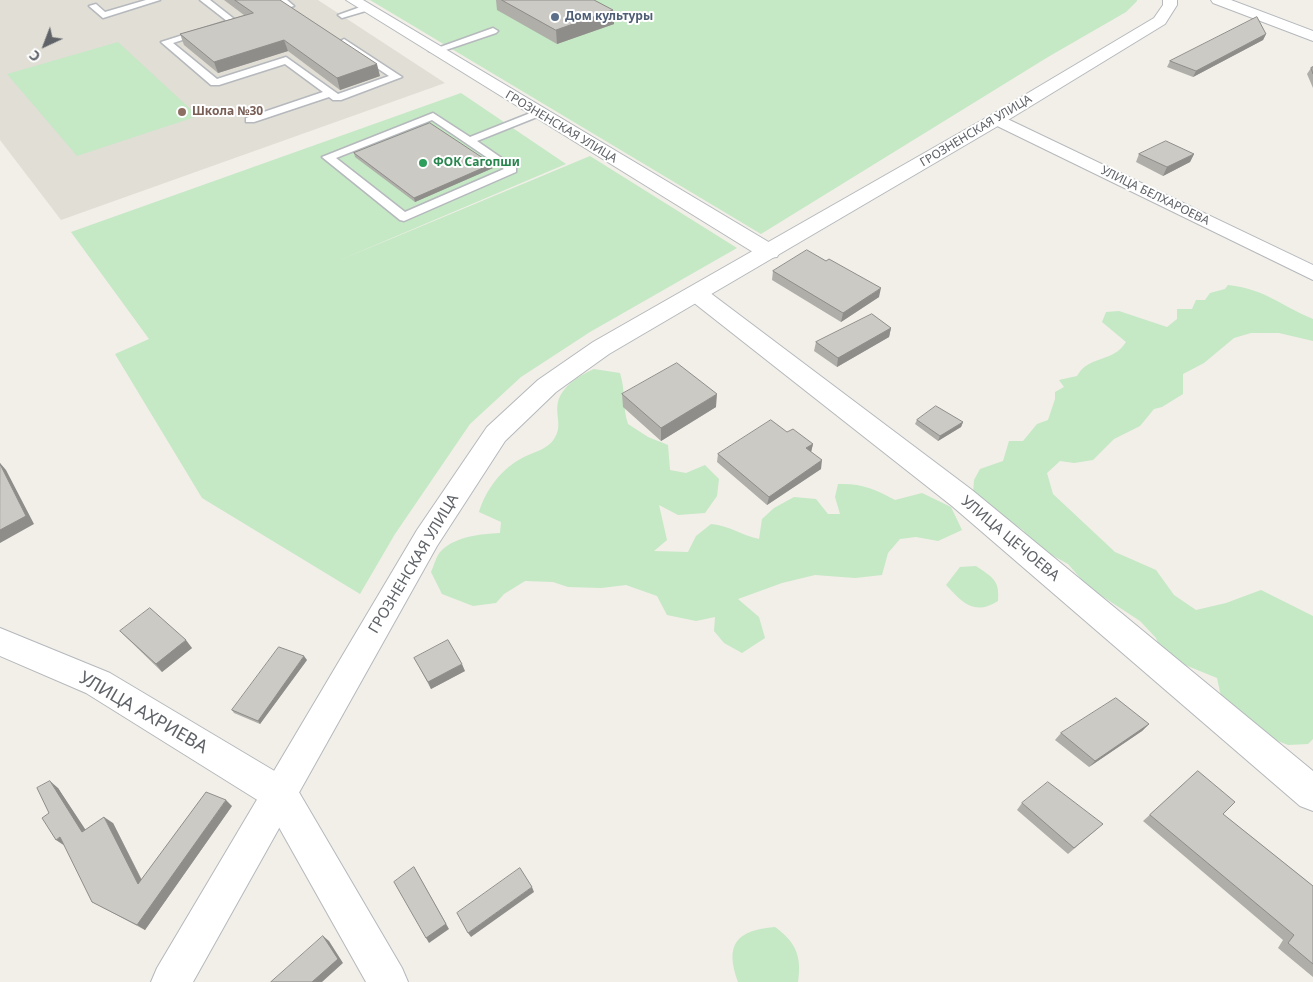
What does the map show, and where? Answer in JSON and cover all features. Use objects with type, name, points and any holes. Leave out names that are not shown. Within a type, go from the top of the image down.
[{"type":"street","name":"ГРОЗНЕНСКАЯ УЛИЦА","points":[[171,982],[427,538],[496,434],[547,386],[601,348],[997,119],[1160,21],[1170,5],[1170,0]]},
{"type":"street","points":[[1218,0],[1313,36]]},
{"type":"street","name":"ГРОЗНЕНСКАЯ УЛИЦА","points":[[359,4],[769,252]]},
{"type":"street","name":"УЛИЦА БЕЛХАРОЕВА","points":[[997,119],[1313,273]]},
{"type":"street","name":"УЛИЦА ЦЕЧОЕВА","points":[[697,294],[962,498],[1313,794]]},
{"type":"street","name":"УЛИЦА АХРИЕВА","points":[[0,642],[98,682],[280,794]]},
{"type":"street","points":[[280,794],[388,982]]},
{"type":"lane","points":[[93,6],[103,14],[156,0]]},
{"type":"lane","points":[[204,0],[234,22],[166,42],[215,83],[286,60],[337,98],[397,77],[344,42]]},
{"type":"lane","points":[[282,0],[290,6]]},
{"type":"lane","points":[[342,15],[359,4]]},
{"type":"lane","points":[[434,51],[493,31]]},
{"type":"lane","points":[[250,120],[330,93]]},
{"type":"lane","points":[[469,141],[538,113]]},
{"type":"lane","points":[[433,116],[469,141],[512,170],[404,217],[328,156],[433,116]]},
{"type":"shaded area","name":"Школа №30","points":[[0,0],[318,0],[445,83],[61,220],[0,140]]},
{"type":"green space","points":[[370,0],[1137,1],[1126,12],[1048,57],[761,234]]},
{"type":"green space","points":[[118,42],[198,116],[77,156],[7,74]]},
{"type":"green space","points":[[461,93],[566,164],[333,263],[590,156],[737,248],[590,332],[521,377],[470,424],[395,534],[360,594],[202,498],[115,354],[149,339],[71,232]]},
{"type":"green space","points":[[1228,285],[1264,294],[1313,319],[1313,341],[1279,333],[1251,333],[1234,338],[1204,363],[1183,374],[1183,394],[1162,407],[1154,409],[1140,426],[1114,439],[1093,460],[1074,463],[1060,461],[1047,473],[1053,494],[1115,552],[1156,570],[1174,595],[1196,610],[1226,603],[1261,590],[1313,616],[1313,739],[1308,744],[1288,745],[1255,732],[1222,701],[1217,678],[1163,656],[1156,638],[1140,621],[1088,587],[1068,564],[1037,547],[1023,530],[992,511],[973,494],[974,480],[980,469],[1003,461],[1009,441],[1023,441],[1037,424],[1048,420],[1055,399],[1055,392],[1064,387],[1059,380],[1077,376],[1088,365],[1121,349],[1126,342],[1102,322],[1106,312],[1119,311],[1167,327],[1177,319],[1177,309],[1192,309],[1196,300],[1205,300],[1210,293],[1225,289]]},
{"type":"green space","points":[[594,369],[620,373],[628,424],[648,437],[668,445],[670,470],[686,473],[705,465],[719,479],[717,496],[705,513],[678,515],[659,505],[667,540],[654,551],[688,552],[696,536],[711,524],[759,539],[762,519],[774,508],[794,497],[816,499],[828,514],[840,514],[835,497],[838,484],[868,488],[895,500],[922,493],[951,507],[962,530],[938,541],[916,537],[900,539],[888,553],[882,575],[855,578],[815,575],[782,583],[738,599],[759,617],[765,638],[742,653],[724,643],[714,631],[715,617],[696,621],[667,615],[657,596],[626,585],[601,588],[568,587],[553,582],[525,581],[504,594],[496,603],[473,606],[442,594],[431,572],[439,553],[447,546],[461,539],[477,535],[500,533],[501,522],[479,512],[486,495],[496,480],[509,467],[524,457],[545,448],[551,442],[558,430],[557,407],[560,396],[572,382]]},
{"type":"green space","points":[[976,566],[991,576],[998,588],[998,601],[982,607],[975,607],[964,602],[946,585],[960,567]]},
{"type":"green space","points":[[775,927],[788,938],[796,951],[799,965],[798,982],[738,982],[733,958],[737,941],[751,932]]},
{"type":"building","points":[[235,0],[280,0],[377,64],[337,78],[284,40],[214,62],[180,34],[253,13]]},
{"type":"building","points":[[502,0],[594,0],[613,10],[556,30]]},
{"type":"building","points":[[1257,17],[1266,34],[1196,71],[1170,61]]},
{"type":"building","name":"ФОК Сагопши","points":[[430,123],[492,164],[414,198],[354,153]]},
{"type":"building","points":[[1166,141],[1194,154],[1167,167],[1139,154]]},
{"type":"building","points":[[807,250],[826,261],[829,259],[881,288],[843,313],[773,271]]},
{"type":"building","points":[[872,314],[891,328],[838,358],[816,342]]},
{"type":"building","points":[[677,363],[717,394],[661,428],[622,394]]},
{"type":"building","points":[[936,406],[963,422],[940,436],[917,420]]},
{"type":"building","points":[[771,420],[787,432],[793,429],[813,444],[806,448],[822,460],[769,497],[718,454]]},
{"type":"building","points":[[0,464],[26,516],[0,530]]},
{"type":"building","points":[[150,608],[186,640],[156,664],[120,631]]},
{"type":"building","points":[[448,640],[462,664],[428,682],[414,658]]},
{"type":"building","points":[[279,647],[304,656],[258,721],[232,710]]},
{"type":"building","points":[[1116,698],[1149,724],[1095,761],[1061,733]]},
{"type":"building","points":[[1198,771],[1235,802],[1223,814],[1313,886],[1313,964],[1288,943],[1294,935],[1150,815]]},
{"type":"building","points":[[50,781],[82,832],[104,817],[138,884],[206,792],[226,800],[137,925],[92,902],[60,837],[56,840],[42,818],[49,813],[37,788]]},
{"type":"building","points":[[1048,782],[1103,824],[1074,848],[1022,803]]},
{"type":"building","points":[[414,867],[446,924],[426,938],[394,882]]},
{"type":"building","points":[[520,868],[532,887],[468,933],[457,913]]},
{"type":"building","points":[[323,936],[338,959],[312,982],[271,982]]},
{"type":"place","name":"Дом культуры","points":[[555,17]]},
{"type":"place","name":"Школа №30","points":[[182,112]]},
{"type":"place","name":"ФОК Сагопши","points":[[423,163]]}]
